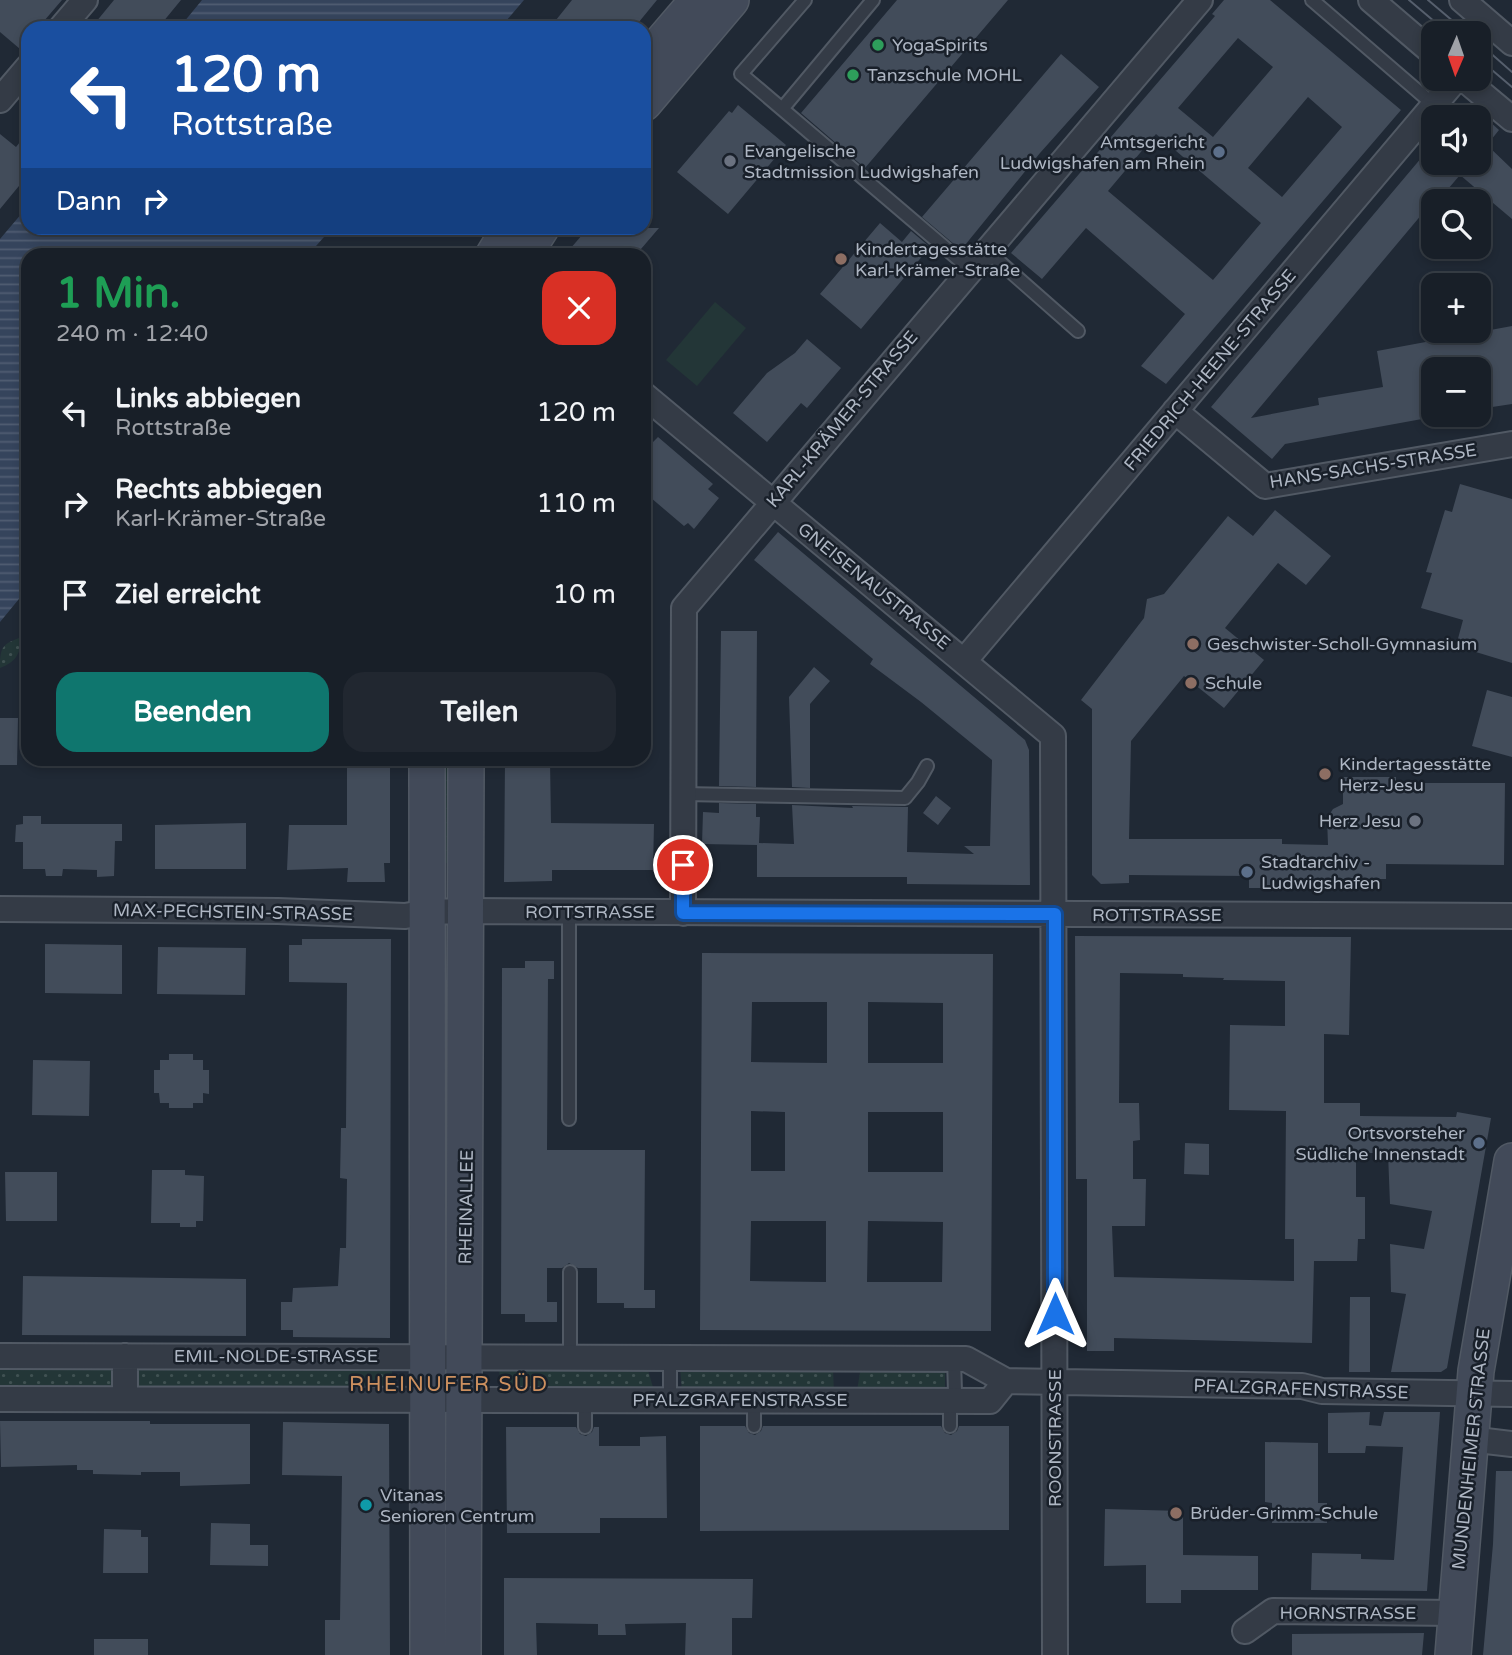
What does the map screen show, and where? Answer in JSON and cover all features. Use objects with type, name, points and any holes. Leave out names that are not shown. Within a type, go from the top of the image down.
[{"type":"street","points":[[67,21],[85,0]]},
{"type":"street","points":[[651,55],[698,0]]},
{"type":"street","points":[[651,95],[732,0]]},
{"type":"street","name":"KARL-KRÄMER-STRASSE","points":[[683,913],[684,608],[771,502],[1200,0]]},
{"type":"street","points":[[1371,0],[1421,43]]},
{"type":"street","points":[[1462,0],[1512,43]]},
{"type":"street","points":[[0,100],[21,75]]},
{"type":"street","name":"FRIEDRICH-HEENE-STRASSE","points":[[1434,105],[1446,91]]},
{"type":"street","points":[[1478,91],[1512,119]]},
{"type":"street","name":"FRIEDRICH-HEENE-STRASSE","points":[[964,661],[1421,120]]},
{"type":"street","name":"GNEISENAUSTRASSE","points":[[651,401],[1008,696]]},
{"type":"street","name":"HANS-SACHS-STRASSE","points":[[1175,411],[1265,486],[1512,444]]},
{"type":"street","name":"ROONSTRASSE","points":[[1008,696],[1054,736],[1055,1655]]},
{"type":"street","points":[[427,766],[428,1655]]},
{"type":"street","name":"RHEINALLEE","points":[[463,1655],[466,766]]},
{"type":"street","name":"MAX-PECHSTEIN-STRASSE","points":[[0,909],[278,911],[397,916],[465,911]]},
{"type":"street","name":"ROTTSTRASSE","points":[[465,911],[1512,916]]},
{"type":"street","name":"MUNDENHEIMER STRASSE","points":[[1453,1655],[1473,1394],[1512,1161]]},
{"type":"street","name":"EMIL-NOLDE-STRASSE","points":[[0,1356],[464,1357]]},
{"type":"street","points":[[125,1356],[125,1398]]},
{"type":"street","name":"PFALZGRAFENSTRASSE","points":[[464,1357],[965,1359],[1006,1381],[1302,1386],[1322,1391],[1512,1394]]},
{"type":"street","name":"PFALZGRAFENSTRASSE","points":[[428,1399],[990,1401],[1006,1381]]},
{"type":"street","points":[[0,1399],[428,1399]]},
{"type":"street","points":[[1469,1439],[1512,1444]]},
{"type":"street","name":"HORNSTRASSE","points":[[1245,1631],[1273,1611],[1456,1613]]},
{"type":"lane","points":[[804,0],[741,74],[970,269]]},
{"type":"lane","points":[[782,108],[873,0]]},
{"type":"lane","points":[[1312,0],[1434,105]]},
{"type":"lane","points":[[986,250],[1078,331]]},
{"type":"lane","points":[[683,794],[905,798],[927,766]]},
{"type":"lane","points":[[569,912],[569,1119]]},
{"type":"lane","points":[[570,1272],[570,1358]]},
{"type":"lane","points":[[670,1358],[670,1400]]},
{"type":"lane","points":[[950,1426],[950,1400],[955,1392],[954,1359]]},
{"type":"lane","points":[[585,1400],[585,1427]]},
{"type":"lane","points":[[754,1400],[754,1426]]},
{"type":"shaded area","points":[[715,302],[746,328],[697,386],[666,360]]},
{"type":"shaded area","points":[[21,637],[16,657],[0,668],[4,647]]},
{"type":"shaded area","points":[[438,766],[458,766],[458,863],[438,863]]},
{"type":"shaded area","points":[[0,1364],[114,1364],[114,1390],[0,1390]]},
{"type":"shaded area","points":[[135,1365],[392,1365],[392,1390],[135,1390]]},
{"type":"shaded area","points":[[861,1366],[945,1367],[945,1390],[857,1391]]},
{"type":"shaded area","points":[[680,1367],[833,1369],[834,1393],[682,1392]]},
{"type":"shaded area","points":[[499,1369],[648,1370],[654,1391],[501,1390]]},
{"type":"water","points":[[202,0],[524,0],[506,21],[185,21]]},
{"type":"water","points":[[21,214],[21,235],[326,235],[314,248],[21,248],[21,596],[0,622],[0,239]]},
{"type":"building","points":[[0,0],[62,0],[44,21],[21,21],[20,49],[0,32]]},
{"type":"building","points":[[114,0],[181,0],[164,21],[97,21]]},
{"type":"building","points":[[572,0],[657,0],[640,21],[556,20]]},
{"type":"building","points":[[897,0],[1008,0],[865,168],[801,113]]},
{"type":"building","name":"Amtsgericht Ludwigshafen am Rhein","points":[[1224,0],[1270,0],[1401,110],[1166,384],[1141,366],[1185,314],[1086,228],[1042,279],[1011,253],[1215,16],[1212,14]],"holes":[[[1238,38],[1273,67],[1213,137],[1178,108]],[[1308,97],[1342,127],[1282,197],[1248,168]],[[1156,134],[1261,223],[1213,280],[1108,191]]]},
{"type":"building","points":[[1061,54],[1099,87],[1040,153],[961,250],[922,217]]},
{"type":"building","name":"Evangelische Stadtmission Ludwigshafen","points":[[738,105],[786,145],[728,214],[677,172],[729,111],[732,113]]},
{"type":"building","points":[[1491,123],[1499,130],[1491,140]]},
{"type":"building","points":[[0,134],[16,147],[21,141],[21,184],[0,209]]},
{"type":"building","points":[[1491,149],[1512,169],[1512,219],[1491,201],[1491,189],[1477,189],[1460,175],[1491,175]]},
{"type":"building","points":[[1421,158],[1421,175],[1460,175],[1448,189],[1421,189],[1421,215],[1251,418],[1319,405],[1318,398],[1383,387],[1377,351],[1421,343],[1491,343],[1491,330],[1512,326],[1512,404],[1491,407],[1491,357],[1421,357],[1421,419],[1285,444],[1272,459],[1211,407]]},
{"type":"building","points":[[880,223],[902,242],[911,231],[930,247],[861,329],[820,294]]},
{"type":"building","points":[[651,228],[659,228],[642,248],[571,248],[582,235],[651,235]]},
{"type":"building","points":[[807,339],[841,368],[807,408],[801,403],[767,442],[733,413],[767,373],[795,353]]},
{"type":"building","points":[[658,437],[713,484],[708,489],[719,498],[694,529],[688,523],[684,526],[651,498],[651,442]]},
{"type":"building","points":[[1460,484],[1512,499],[1512,663],[1456,646],[1463,620],[1421,608],[1432,573],[1426,572],[1445,510],[1452,512]]},
{"type":"building","points":[[1275,510],[1331,556],[1306,585],[1278,563],[1225,628],[1264,660],[1224,708],[1184,676],[1131,741],[1129,839],[1282,839],[1282,844],[1328,845],[1327,818],[1333,809],[1343,804],[1343,777],[1396,777],[1396,783],[1505,783],[1504,865],[1386,864],[1386,879],[1282,879],[1282,888],[1249,888],[1249,876],[1129,875],[1129,883],[1101,884],[1092,875],[1092,709],[1081,700],[1144,618],[1147,599],[1164,594],[1228,516],[1253,536]]},
{"type":"building","points":[[778,532],[1025,740],[1029,750],[1030,885],[907,884],[907,877],[757,877],[757,845],[702,844],[703,812],[719,813],[719,803],[756,804],[756,817],[760,817],[759,843],[794,844],[792,805],[908,807],[907,852],[974,854],[964,846],[990,846],[992,760],[870,664],[873,659],[754,560]]},
{"type":"building","points":[[721,631],[757,631],[756,787],[719,786]]},
{"type":"building","points":[[814,667],[830,681],[810,704],[810,788],[792,787],[789,697]]},
{"type":"building","points":[[1487,690],[1512,697],[1512,757],[1472,746]]},
{"type":"building","points":[[0,718],[18,718],[17,765],[0,765]]},
{"type":"building","points":[[347,766],[390,766],[390,863],[384,863],[385,882],[347,882],[348,868],[287,870],[289,825],[347,825]]},
{"type":"building","points":[[505,766],[550,766],[551,823],[654,824],[653,870],[552,870],[552,881],[504,882]]},
{"type":"building","points":[[936,796],[951,808],[938,825],[923,813]]},
{"type":"building","points":[[23,816],[41,816],[41,824],[122,824],[122,841],[115,841],[114,876],[97,877],[97,870],[63,869],[62,876],[46,876],[45,869],[23,869],[23,842],[15,842],[16,825],[23,824]]},
{"type":"building","points":[[246,823],[246,869],[155,869],[155,825]]},
{"type":"building","points":[[1075,936],[1351,937],[1349,1035],[1324,1034],[1324,1103],[1360,1103],[1360,1116],[1456,1117],[1457,1112],[1491,1118],[1447,1368],[1441,1372],[1391,1372],[1406,1294],[1391,1292],[1390,1244],[1424,1249],[1432,1211],[1390,1204],[1388,1153],[1356,1153],[1356,1197],[1365,1197],[1365,1239],[1358,1239],[1357,1261],[1314,1261],[1312,1343],[1114,1338],[1114,1351],[1087,1351],[1087,1179],[1076,1179]],"holes":[[[1120,973],[1183,974],[1183,977],[1224,978],[1223,980],[1285,981],[1285,1026],[1230,1025],[1229,1110],[1286,1111],[1285,1239],[1294,1239],[1294,1281],[1114,1277],[1112,1226],[1145,1226],[1146,1179],[1133,1179],[1133,1141],[1140,1140],[1139,1103],[1119,1103]]]},
{"type":"building","points":[[302,939],[391,939],[390,1338],[293,1337],[293,1330],[281,1330],[281,1302],[292,1302],[293,1288],[338,1286],[340,1248],[346,1248],[347,1179],[340,1178],[341,1128],[346,1128],[347,983],[289,982],[289,945],[302,945]]},
{"type":"building","points":[[45,944],[122,945],[122,994],[45,993]]},
{"type":"building","points":[[158,947],[246,948],[245,995],[157,994]]},
{"type":"building","points":[[702,953],[993,954],[991,1331],[700,1330]],"holes":[[[752,1002],[827,1002],[827,1063],[751,1062]],[[868,1002],[943,1003],[943,1063],[868,1063]],[[751,1111],[785,1112],[785,1171],[751,1171]],[[868,1112],[943,1112],[943,1172],[868,1172]],[[751,1221],[826,1221],[826,1282],[750,1281]],[[868,1221],[943,1222],[942,1282],[867,1282]]]},
{"type":"building","points":[[525,961],[554,961],[554,979],[548,979],[547,1150],[645,1150],[644,1290],[655,1290],[655,1308],[624,1308],[624,1303],[597,1303],[597,1268],[578,1268],[569,1263],[562,1268],[547,1268],[547,1302],[557,1302],[557,1322],[525,1322],[525,1314],[501,1314],[502,968],[525,968]]},
{"type":"building","points":[[169,1054],[193,1054],[193,1060],[203,1060],[203,1070],[209,1070],[209,1094],[203,1093],[203,1103],[193,1103],[193,1108],[169,1108],[169,1103],[160,1103],[159,1093],[154,1093],[154,1070],[160,1070],[160,1060],[169,1060]]},
{"type":"building","points":[[33,1060],[90,1061],[89,1116],[32,1115]]},
{"type":"building","points":[[1185,1143],[1209,1144],[1209,1175],[1184,1174]]},
{"type":"building","points":[[152,1170],[185,1170],[185,1175],[204,1176],[203,1221],[196,1221],[196,1227],[180,1227],[180,1223],[151,1223]]},
{"type":"building","points":[[5,1172],[57,1172],[57,1221],[6,1221]]},
{"type":"building","points":[[23,1276],[246,1279],[246,1336],[22,1335]]},
{"type":"building","points":[[1350,1297],[1370,1297],[1370,1372],[1349,1372]]},
{"type":"building","points":[[1370,1412],[1369,1425],[1381,1426],[1384,1412],[1440,1412],[1427,1591],[1311,1590],[1312,1553],[1361,1554],[1361,1559],[1394,1560],[1403,1447],[1366,1446],[1365,1453],[1328,1453],[1328,1413]]},
{"type":"building","points":[[0,1421],[250,1424],[250,1484],[180,1486],[180,1472],[141,1472],[141,1475],[93,1474],[93,1470],[77,1470],[77,1465],[1,1467]]},
{"type":"building","name":"Vitanas Senioren Centrum","points":[[283,1422],[389,1424],[390,1655],[325,1655],[325,1620],[340,1620],[342,1476],[282,1475]]},
{"type":"building","points":[[700,1426],[745,1426],[749,1433],[755,1435],[763,1426],[941,1426],[945,1433],[951,1435],[959,1426],[1009,1426],[1009,1530],[700,1531]]},
{"type":"building","points":[[506,1427],[576,1427],[580,1434],[586,1436],[594,1427],[599,1427],[599,1446],[640,1446],[640,1437],[666,1436],[667,1518],[600,1518],[600,1533],[507,1533]]},
{"type":"building","points":[[1265,1442],[1318,1443],[1318,1503],[1327,1503],[1327,1523],[1272,1523],[1272,1503],[1265,1502]]},
{"type":"building","points":[[1496,1471],[1512,1471],[1512,1655],[1483,1655],[1493,1544]]},
{"type":"building","points":[[1105,1509],[1183,1511],[1183,1555],[1258,1556],[1258,1590],[1181,1590],[1181,1603],[1146,1603],[1146,1565],[1104,1566]]},
{"type":"building","points":[[211,1523],[250,1524],[250,1545],[268,1545],[268,1566],[210,1565]]},
{"type":"building","points":[[104,1529],[141,1530],[141,1537],[148,1537],[148,1573],[103,1573]]},
{"type":"building","points":[[504,1578],[753,1579],[752,1618],[732,1618],[732,1655],[685,1655],[686,1623],[625,1624],[626,1635],[598,1635],[598,1624],[536,1623],[537,1655],[504,1655]]},
{"type":"building","points":[[1424,1633],[1422,1655],[1292,1655],[1292,1634]]},
{"type":"building","points":[[94,1639],[148,1639],[148,1655],[94,1655]]},
{"type":"tram line","points":[[1409,0],[1434,21]]},
{"type":"tram line","points":[[1428,0],[1453,21]]},
{"type":"tram line","points":[[1491,54],[1512,72]]},
{"type":"tram line","points":[[1491,69],[1512,87]]},
{"type":"place","name":"YogaSpirits","points":[[878,45]]},
{"type":"place","name":"Tanzschule MOHL","points":[[853,75]]},
{"type":"place","name":"Amtsgericht Ludwigshafen am Rhein","points":[[1219,152]]},
{"type":"place","name":"Evangelische Stadtmission Ludwigshafen","points":[[730,161]]},
{"type":"place","name":"Kindertagesstätte Karl-Krämer-Straße","points":[[841,259]]},
{"type":"place","name":"Geschwister-Scholl-Gymnasium","points":[[1193,644]]},
{"type":"place","name":"Schule","points":[[1191,683]]},
{"type":"place","name":"Kindertagesstätte Herz-Jesu","points":[[1325,774]]},
{"type":"place","name":"Herz Jesu","points":[[1415,821]]},
{"type":"place","name":"Stadtarchiv - Ludwigshafen","points":[[1247,872]]},
{"type":"place","name":"Ortsvorsteher Südliche Innenstadt","points":[[1479,1143]]},
{"type":"place","name":"Vitanas Senioren Centrum","points":[[366,1505]]},
{"type":"place","name":"Brüder-Grimm-Schule","points":[[1176,1513]]},
{"type":"district","name":"RHEINUFER SÜD","points":[[449,1384]]},
{"type":"route","points":[[683,865],[683,913],[1055,914],[1055,1314]]}]
